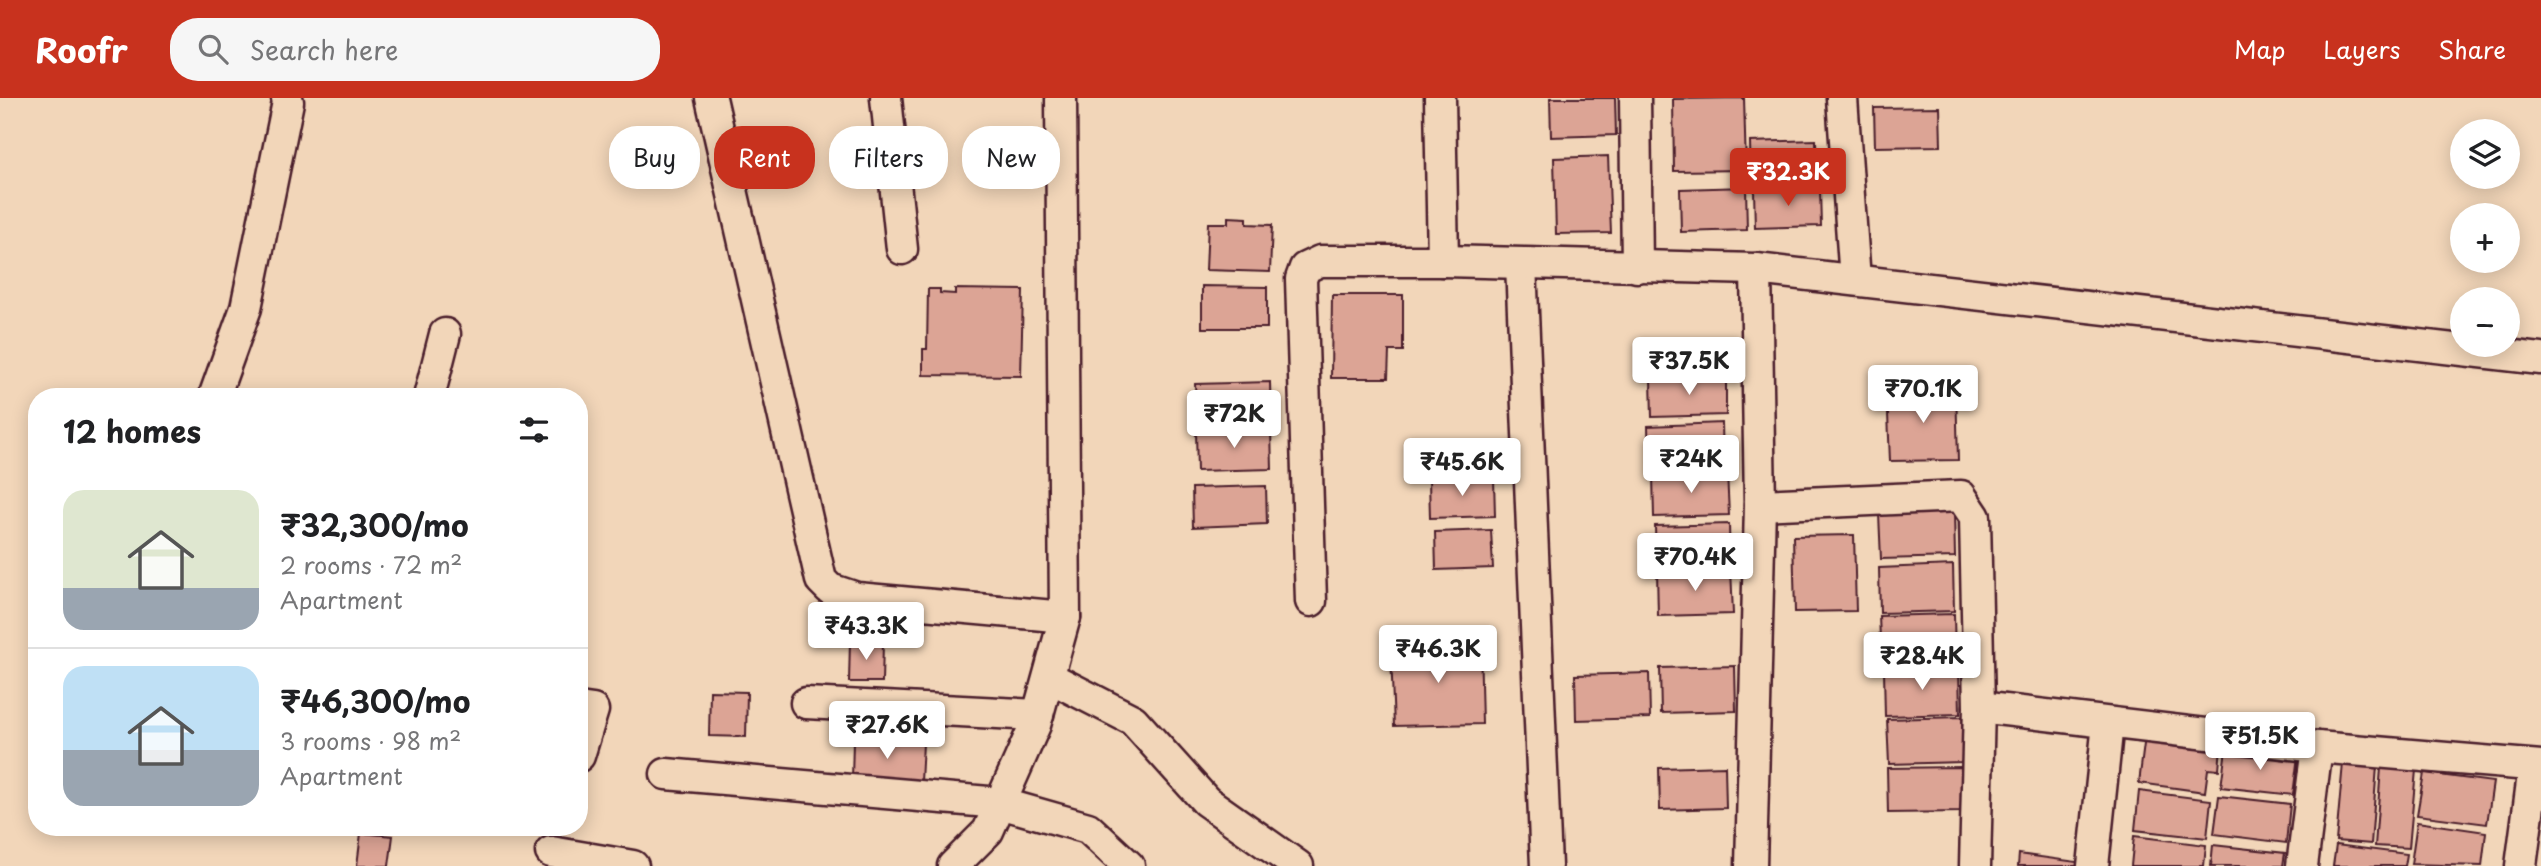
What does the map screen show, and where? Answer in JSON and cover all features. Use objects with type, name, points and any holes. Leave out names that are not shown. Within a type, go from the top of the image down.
[{"type":"street","points":[[217,388],[246,308],[288,102],[286,98]]},
{"type":"street","points":[[711,98],[821,580],[830,589],[857,598],[1065,617]]},
{"type":"street","points":[[886,98],[902,249]]},
{"type":"street","points":[[962,863],[988,831],[1038,715],[1065,617],[1061,98]]},
{"type":"street","points":[[1440,98],[1443,261]]},
{"type":"street","points":[[1635,98],[1637,267]]},
{"type":"street","points":[[1842,98],[1855,280]]},
{"type":"street","points":[[1311,601],[1301,279],[1306,268],[1320,261],[1443,261],[1756,269],[2541,359]]},
{"type":"street","points":[[1521,264],[1546,866]]},
{"type":"street","points":[[1751,866],[1760,505],[1756,269]]},
{"type":"street","points":[[431,388],[445,334]]},
{"type":"street","points":[[1760,505],[1961,496],[1975,517],[1979,707],[1975,866]]},
{"type":"street","points":[[1049,677],[1133,720],[1206,801],[1298,866]]},
{"type":"street","points":[[806,702],[1038,715]]},
{"type":"street","points":[[1979,707],[2317,747],[2538,766],[2521,866]]},
{"type":"street","points":[[588,709],[593,710],[588,726]]},
{"type":"street","points":[[2093,866],[2108,723]]},
{"type":"street","points":[[2302,866],[2317,747]]},
{"type":"street","points":[[666,774],[1000,803],[1088,828],[1129,866]]},
{"type":"street","points":[[552,849],[633,866]]},
{"type":"building","points":[[1550,98],[1615,98],[1616,135],[1551,137]]},
{"type":"building","points":[[1744,98],[1746,170],[1674,171],[1673,99]]},
{"type":"building","points":[[1940,107],[1941,146],[1875,147],[1874,108]]},
{"type":"building","points":[[1816,140],[1817,178],[1751,180],[1750,142]]},
{"type":"building","points":[[1608,156],[1611,233],[1556,234],[1554,158]]},
{"type":"building","points":[[1746,187],[1747,230],[1681,232],[1680,189]]},
{"type":"building","points":[[1820,188],[1821,226],[1755,228],[1754,190]]},
{"type":"building","points":[[1228,217],[1247,218],[1247,224],[1272,225],[1270,272],[1206,270],[1208,223],[1228,223]]},
{"type":"building","points":[[1202,286],[1267,287],[1267,328],[1202,328]]},
{"type":"building","points":[[928,289],[940,289],[940,293],[955,294],[955,289],[1023,290],[1021,376],[923,375],[923,349],[927,349]]},
{"type":"building","points":[[1332,295],[1403,295],[1403,351],[1389,351],[1388,378],[1331,378]]},
{"type":"building","points":[[1726,376],[1726,415],[1652,417],[1651,379]]},
{"type":"building","points":[[1270,382],[1271,421],[1197,423],[1195,384]]},
{"type":"building","points":[[1956,388],[1958,460],[1890,461],[1887,390]]},
{"type":"building","points":[[1722,423],[1723,462],[1649,464],[1648,426]]},
{"type":"building","points":[[1271,430],[1272,469],[1197,471],[1196,432]]},
{"type":"building","points":[[1727,472],[1729,515],[1654,517],[1653,474]]},
{"type":"building","points":[[1494,478],[1495,516],[1430,518],[1429,479]]},
{"type":"building","points":[[1266,486],[1267,524],[1193,527],[1192,488]]},
{"type":"building","points":[[1954,512],[1955,557],[1881,559],[1879,514]]},
{"type":"building","points":[[1729,524],[1730,567],[1656,569],[1655,526]]},
{"type":"building","points":[[1491,530],[1493,568],[1436,570],[1435,532]]},
{"type":"building","points":[[1854,535],[1856,611],[1795,612],[1793,536]]},
{"type":"building","points":[[1953,565],[1954,611],[1880,613],[1879,568]]},
{"type":"building","points":[[1731,569],[1733,614],[1658,616],[1657,571]]},
{"type":"building","points":[[1954,614],[1955,659],[1881,661],[1879,616]]},
{"type":"building","points":[[850,641],[883,643],[882,682],[849,682]]},
{"type":"building","points":[[1480,641],[1482,724],[1394,726],[1391,655],[1413,655],[1413,643]]},
{"type":"building","points":[[1735,666],[1736,711],[1661,713],[1660,668]]},
{"type":"building","points":[[1959,669],[1960,714],[1885,716],[1884,671]]},
{"type":"building","points":[[1649,673],[1650,718],[1576,720],[1575,675]]},
{"type":"building","points":[[710,691],[747,692],[746,737],[709,736]]},
{"type":"building","points":[[1962,717],[1963,762],[1889,764],[1887,719]]},
{"type":"building","points":[[2145,736],[2221,746],[2219,770],[2208,769],[2205,792],[2139,783]]},
{"type":"building","points":[[853,741],[923,743],[921,782],[852,780]]},
{"type":"building","points":[[2226,749],[2298,756],[2293,795],[2221,787]]},
{"type":"building","points":[[2343,763],[2377,766],[2371,844],[2336,841]]},
{"type":"building","points":[[1725,766],[1726,808],[1660,810],[1659,768]]},
{"type":"building","points":[[1961,767],[1962,812],[1888,813],[1887,768]]},
{"type":"building","points":[[2381,768],[2416,770],[2409,848],[2375,846]]},
{"type":"building","points":[[2424,773],[2493,782],[2487,824],[2417,815]]},
{"type":"building","points":[[2139,791],[2211,800],[2207,838],[2135,830]]},
{"type":"building","points":[[2219,796],[2290,804],[2286,843],[2214,834]]},
{"type":"building","points":[[2417,822],[2486,832],[2482,866],[2411,864]]},
{"type":"building","points":[[361,836],[393,836],[389,866],[357,866]]},
{"type":"building","points":[[2134,836],[2206,845],[2204,866],[2131,866]]},
{"type":"building","points":[[2213,845],[2285,853],[2283,866],[2211,866]]},
{"type":"building","points":[[2336,845],[2407,854],[2405,866],[2333,866]]},
{"type":"building","points":[[2019,854],[2084,863],[2083,866],[2018,866]]}]
